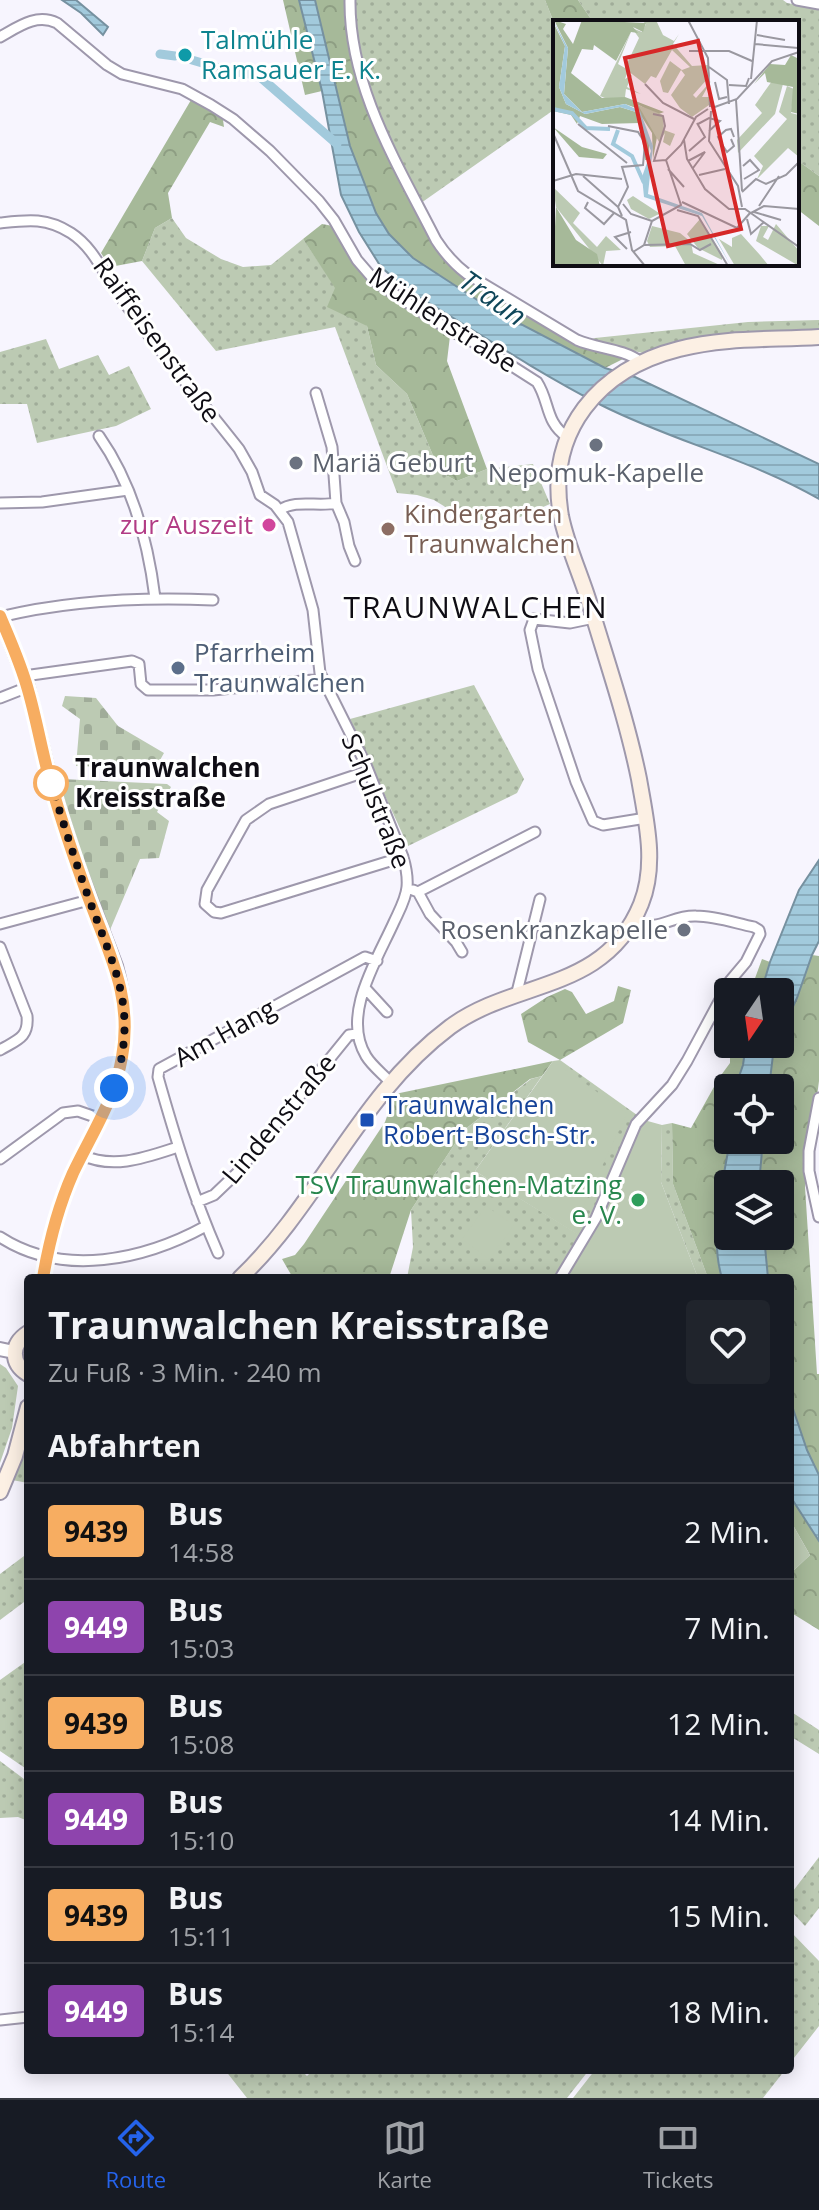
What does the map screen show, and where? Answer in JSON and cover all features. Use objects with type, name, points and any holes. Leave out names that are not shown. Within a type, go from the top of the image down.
[{"type":"main road","points":[[244,1274],[287,1226],[343,1143],[417,1056],[452,1026],[487,1007],[589,967],[612,948],[633,920],[643,899],[650,857],[637,770],[622,711],[561,516],[559,473],[567,437],[578,416],[599,390],[634,365],[680,348],[819,337]]},
{"type":"main road","points":[[24,1336],[7,1350],[24,1371]]},
{"type":"main road","points":[[0,1492],[15,1456],[24,1422]]},
{"type":"street","points":[[350,0],[353,37],[372,109],[444,252],[467,274],[577,340],[626,353],[634,365]]},
{"type":"street","points":[[797,0],[819,4]]},
{"type":"street","name":"Mühlenstraße","points":[[0,37],[30,21],[50,19],[122,74],[182,89],[233,119],[319,201],[357,260],[376,282],[537,382],[553,424],[567,437]]},
{"type":"street","name":"Raiffeisenstraße","points":[[0,223],[33,219],[42,221],[68,231],[90,249],[118,294],[239,449],[260,495],[280,510]]},
{"type":"street","points":[[316,393],[332,447],[336,503],[355,561]]},
{"type":"street","points":[[99,436],[120,471],[137,515],[149,558],[155,598]]},
{"type":"street","points":[[0,503],[42,502],[128,490]]},
{"type":"street","points":[[280,510],[290,504],[323,506],[336,503]]},
{"type":"street","name":"Schulstraße","points":[[280,510],[290,528],[309,596],[323,679],[368,771],[407,871],[405,898],[365,988],[357,1017],[357,1034]]},
{"type":"street","points":[[44,1274],[63,1197],[101,1119],[120,1070],[125,1015],[116,966],[89,900],[51,783],[26,681],[0,616],[50,607],[155,598],[213,600]]},
{"type":"street","points":[[594,618],[570,623],[534,619],[530,630],[538,669],[590,816],[603,825],[646,818]]},
{"type":"street","points":[[0,698],[26,681],[135,661],[140,667],[141,684],[148,690],[213,690],[323,679]]},
{"type":"street","points":[[368,771],[258,809],[246,820],[204,895],[205,904],[210,910],[221,913],[403,857]]},
{"type":"street","points":[[418,892],[535,832]]},
{"type":"street","points":[[407,888],[418,892],[430,914],[462,952]]},
{"type":"street","points":[[516,996],[540,899]]},
{"type":"street","points":[[0,924],[89,900]]},
{"type":"street","points":[[562,1274],[596,1218],[636,1124],[672,1085],[760,934],[754,927],[709,917],[685,916],[651,927],[633,920]]},
{"type":"street","points":[[0,947],[28,1026],[21,1038],[0,1050]]},
{"type":"street","name":"Am Hang","points":[[218,1253],[178,1147],[158,1077],[159,1069],[365,957],[377,961]]},
{"type":"street","points":[[365,988],[387,1012]]},
{"type":"street","points":[[357,1034],[368,1060],[391,1083]]},
{"type":"street","name":"Lindenstraße","points":[[197,1202],[214,1195],[237,1173],[349,1035],[357,1034]]},
{"type":"street","points":[[819,1098],[809,1151],[809,1171],[819,1217]]},
{"type":"street","points":[[0,1159],[63,1113],[78,1111],[101,1119]]},
{"type":"street","points":[[82,1155],[94,1160],[122,1162],[178,1147]]},
{"type":"street","points":[[0,1237],[22,1250],[94,1261],[155,1249],[206,1226]]},
{"type":"street","points":[[0,2020],[24,2017]]},
{"type":"green space","points":[[283,0],[299,0],[322,91],[305,95]]},
{"type":"green space","points":[[315,0],[347,0],[358,74],[442,254],[558,332],[625,358],[605,368],[488,307],[413,258],[389,234],[376,213],[350,147]]},
{"type":"green space","points":[[352,0],[545,0],[553,20],[553,110],[421,203],[377,116],[359,50]]},
{"type":"green space","points":[[545,0],[578,0],[592,20],[553,20]]},
{"type":"green space","points":[[578,0],[783,0],[819,9],[819,176],[799,161],[799,20],[592,20]]},
{"type":"green space","points":[[191,100],[223,120],[224,127],[210,122],[168,193],[172,218],[155,228],[142,261],[110,267],[101,253]]},
{"type":"green space","points":[[799,161],[819,176],[819,226],[799,211]]},
{"type":"green space","points":[[172,218],[186,238],[221,259],[243,267],[271,265],[303,239],[336,288],[367,326],[376,365],[407,394],[440,472],[457,481],[487,469],[533,464],[550,504],[504,524],[460,516],[434,500],[397,493],[335,327],[216,351],[142,261],[155,228]]},
{"type":"green space","points":[[322,224],[333,226],[373,285],[450,336],[447,361],[487,469],[457,481],[440,472],[407,394],[376,365],[367,326],[327,307],[335,288],[303,239]]},
{"type":"green space","points":[[819,320],[819,332],[669,346],[643,353],[586,341],[748,322]]},
{"type":"green space","points":[[46,339],[59,369],[98,355],[109,375],[129,366],[151,409],[116,426],[37,443],[27,404],[0,404],[0,352]]},
{"type":"green space","points":[[474,685],[524,779],[517,793],[408,846],[350,719]]},
{"type":"green space","points":[[65,696],[96,698],[118,726],[164,753],[155,769],[76,766],[80,719],[62,706]]},
{"type":"green space","points":[[61,779],[167,784],[171,787],[157,812],[169,821],[159,858],[140,859],[110,930],[106,929],[78,851],[57,782]]},
{"type":"green space","points":[[812,955],[819,956],[819,1081],[805,1187],[819,1374],[819,1475],[794,1412],[794,1274],[768,1274],[765,1250],[794,1250],[794,1170],[759,1170],[761,1154],[794,1154],[794,1074],[771,1074],[773,1058],[794,1058],[794,1005]]},
{"type":"green space","points":[[762,959],[770,962],[765,978],[755,978]]},
{"type":"green space","points":[[618,986],[631,990],[623,1023],[560,1060],[528,1042],[521,1014],[547,997],[565,989],[572,992],[586,1014],[614,1001]]},
{"type":"green space","points":[[730,1058],[744,1058],[740,1074],[722,1074]]},
{"type":"green space","points":[[560,1060],[644,1120],[596,1226],[578,1218],[553,1061]]},
{"type":"green space","points":[[553,1061],[542,1076],[530,1079],[464,1130],[411,1210],[390,1274],[291,1274],[282,1259],[295,1255],[304,1244],[385,1122],[395,1094]]},
{"type":"green space","points":[[553,1061],[627,1113],[578,1218],[596,1226],[639,1127],[644,1120],[662,1125],[661,1182],[696,1274],[559,1274],[580,1236],[475,1171]]},
{"type":"green space","points":[[542,1076],[475,1171],[581,1236],[559,1274],[408,1274],[413,1247],[411,1210],[464,1130],[531,1079]]},
{"type":"green space","points":[[714,1087],[714,1154],[728,1154],[726,1170],[714,1170],[714,1250],[718,1250],[721,1274],[707,1274],[673,1184],[672,1123],[691,1128]]},
{"type":"green space","points":[[672,1123],[673,1184],[707,1274],[696,1274],[661,1182],[662,1125]]},
{"type":"green space","points":[[486,1206],[514,1225],[489,1259],[462,1239]]},
{"type":"green space","points":[[0,1364],[18,1386],[12,1428],[0,1463]]},
{"type":"green space","points":[[24,1443],[24,1482],[12,1480]]},
{"type":"green space","points":[[794,1502],[819,1541],[819,1630],[794,1614],[794,1570],[810,1555],[794,1527]]},
{"type":"green space","points":[[794,1527],[810,1555],[794,1570]]},
{"type":"green space","points":[[24,1556],[24,1602],[0,1620],[0,1574]]},
{"type":"green space","points":[[24,1663],[24,1767],[0,1751],[0,1680]]},
{"type":"green space","points":[[794,1714],[819,1730],[819,1754],[794,1738]]},
{"type":"green space","points":[[0,1761],[24,1779],[24,1819],[0,1818]]},
{"type":"green space","points":[[819,1857],[819,1908],[805,1926],[794,1914],[794,1890]]},
{"type":"green space","points":[[794,1935],[819,1961],[819,2026],[794,2058]]},
{"type":"green space","points":[[228,2074],[586,2074],[567,2098],[247,2098]]},
{"type":"green space","points":[[592,2074],[782,2074],[763,2098],[573,2098]]},
{"type":"water","points":[[62,0],[76,0],[108,27],[103,35],[81,13]]},
{"type":"water","points":[[299,0],[315,0],[350,146],[376,213],[389,234],[413,258],[488,307],[605,368],[635,377],[819,464],[819,499],[766,472],[628,418],[576,392],[408,290],[381,267],[341,195],[322,91]]},
{"type":"water","points":[[819,860],[819,941],[794,1005],[794,978],[765,978],[799,890]]},
{"type":"water","points":[[744,1058],[773,1058],[771,1074],[740,1074]]},
{"type":"water","points":[[728,1154],[762,1154],[760,1170],[725,1170]]},
{"type":"water","points":[[717,1250],[765,1250],[768,1274],[721,1274]]},
{"type":"water","points":[[794,1412],[819,1475],[819,1541],[794,1502]]},
{"type":"waterway","points":[[160,54],[175,56]]},
{"type":"waterway","points":[[192,60],[259,76],[337,144]]},
{"type":"bus line","name":"9439","points":[[0,616],[28,687],[49,776],[73,853],[116,966],[125,1015],[120,1070],[108,1105],[63,1197],[44,1274]]},
{"type":"place","name":"Talmühle Ramsauer E. K.","points":[[185,55]]},
{"type":"place","name":"Nepomuk-Kapelle","points":[[596,445]]},
{"type":"place","name":"Mariä Geburt","points":[[296,463]]},
{"type":"place","name":"zur Auszeit","points":[[269,525]]},
{"type":"place","name":"Kindergarten Traunwalchen","points":[[388,529]]},
{"type":"place","name":"Pfarrheim Traunwalchen","points":[[178,668]]},
{"type":"place","name":"Traunwalchen Kreisstraße","points":[[51,783]]},
{"type":"place","name":"Rosenkranzkapelle","points":[[684,930]]},
{"type":"place","name":"Traunwalchen Robert-Bosch-Str.","points":[[367,1120]]},
{"type":"place","name":"TSV Traunwalchen-Matzing e. V.","points":[[638,1200]]},
{"type":"district","name":"TRAUNWALCHEN","points":[[476,608]]},
{"type":"route","points":[[51,783],[89,900],[121,984],[125,1032],[120,1070],[114,1088]]},
{"type":"water label","name":"Traun","points":[[493,298]]}]
